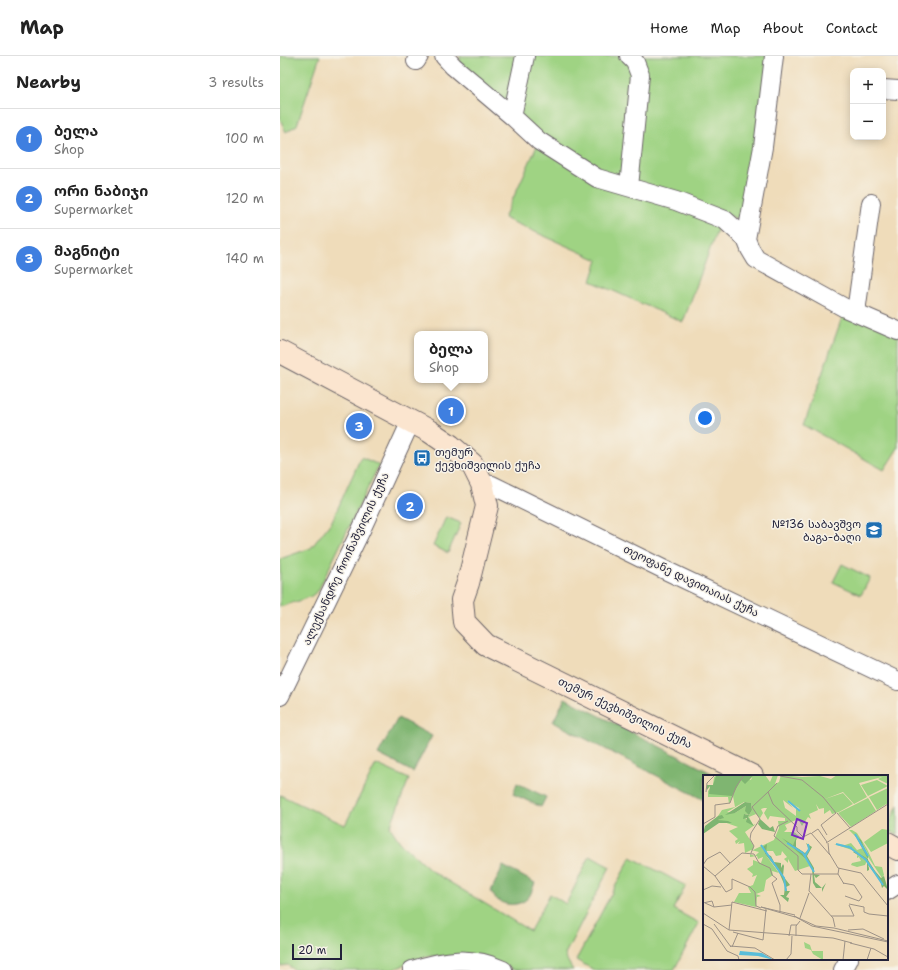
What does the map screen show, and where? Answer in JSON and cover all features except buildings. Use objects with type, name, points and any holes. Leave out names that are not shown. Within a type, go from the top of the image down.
[{"type":"main road","name":"თემურ ქევხიშვილის ქუჩა","points":[[280,352],[411,421],[451,446],[472,464],[482,484],[487,506],[468,583],[462,600],[464,622],[486,644],[750,775]]},
{"type":"main road","points":[[888,844],[898,849]]},
{"type":"street","points":[[444,56],[453,66],[539,141],[596,178],[676,200],[725,220],[746,239],[756,259],[845,308],[898,331]]},
{"type":"street","points":[[512,116],[525,56]]},
{"type":"street","points":[[629,56],[635,62],[640,75],[630,187]]},
{"type":"street","points":[[746,239],[763,147],[774,56]]},
{"type":"street","points":[[886,89],[898,90]]},
{"type":"street","points":[[856,312],[871,203]]},
{"type":"street","name":"ალექსანდრე როინაშვილის ქუჩა","points":[[280,696],[361,530],[411,421]]},
{"type":"street","name":"თეოფანე დავითაიას ქუჩა","points":[[482,484],[492,485],[898,682]]},
{"type":"street","points":[[888,890],[898,884]]},
{"type":"street","points":[[843,970],[848,960]]},
{"type":"street","points":[[412,970],[441,962],[473,961],[492,965],[503,970]]},
{"type":"green space","points":[[280,56],[320,56],[297,125],[286,132],[280,119]]},
{"type":"green space","points":[[460,56],[772,56],[750,224],[725,214],[601,175],[543,137],[460,68]]},
{"type":"green space","points":[[537,146],[720,222],[683,322],[591,281],[598,260],[504,218]]},
{"type":"green space","points":[[845,309],[898,333],[898,448],[884,470],[804,425]]},
{"type":"green space","points":[[361,457],[379,465],[318,591],[310,597],[280,607],[280,559],[311,548],[332,521]]},
{"type":"green space","points":[[446,517],[461,523],[448,553],[433,546]]},
{"type":"green space","points":[[842,564],[870,578],[861,595],[833,582]]},
{"type":"green space","points":[[565,698],[715,775],[703,775],[703,799],[553,722]]},
{"type":"green space","points":[[398,718],[432,736],[413,772],[378,754]]},
{"type":"green space","points":[[376,764],[409,779],[390,827],[400,842],[433,872],[530,931],[550,894],[566,904],[590,856],[610,867],[565,954],[573,970],[514,970],[485,957],[428,956],[392,970],[294,970],[288,965],[280,966],[280,795],[345,825]]},
{"type":"green space","points":[[517,783],[546,797],[541,807],[513,794]]},
{"type":"green space","points":[[898,805],[898,834],[888,831],[888,826]]},
{"type":"green space","points":[[631,857],[686,886],[673,909],[699,923],[674,970],[594,970],[576,960]]},
{"type":"green space","points":[[503,866],[535,883],[530,895],[524,901],[516,904],[503,903],[496,898],[491,891]]},
{"type":"place","name":"ბელა","points":[[451,411]]},
{"type":"place","name":"მაგნიტი","points":[[359,426]]},
{"type":"place","name":"თემურ ქევხიშვილის ქუჩა","points":[[422,458]]},
{"type":"place","name":"ორი ნაბიჯი","points":[[410,506]]},
{"type":"place","name":"№136 საბავშვო ბაგა-ბაღი","points":[[874,530]]}]
